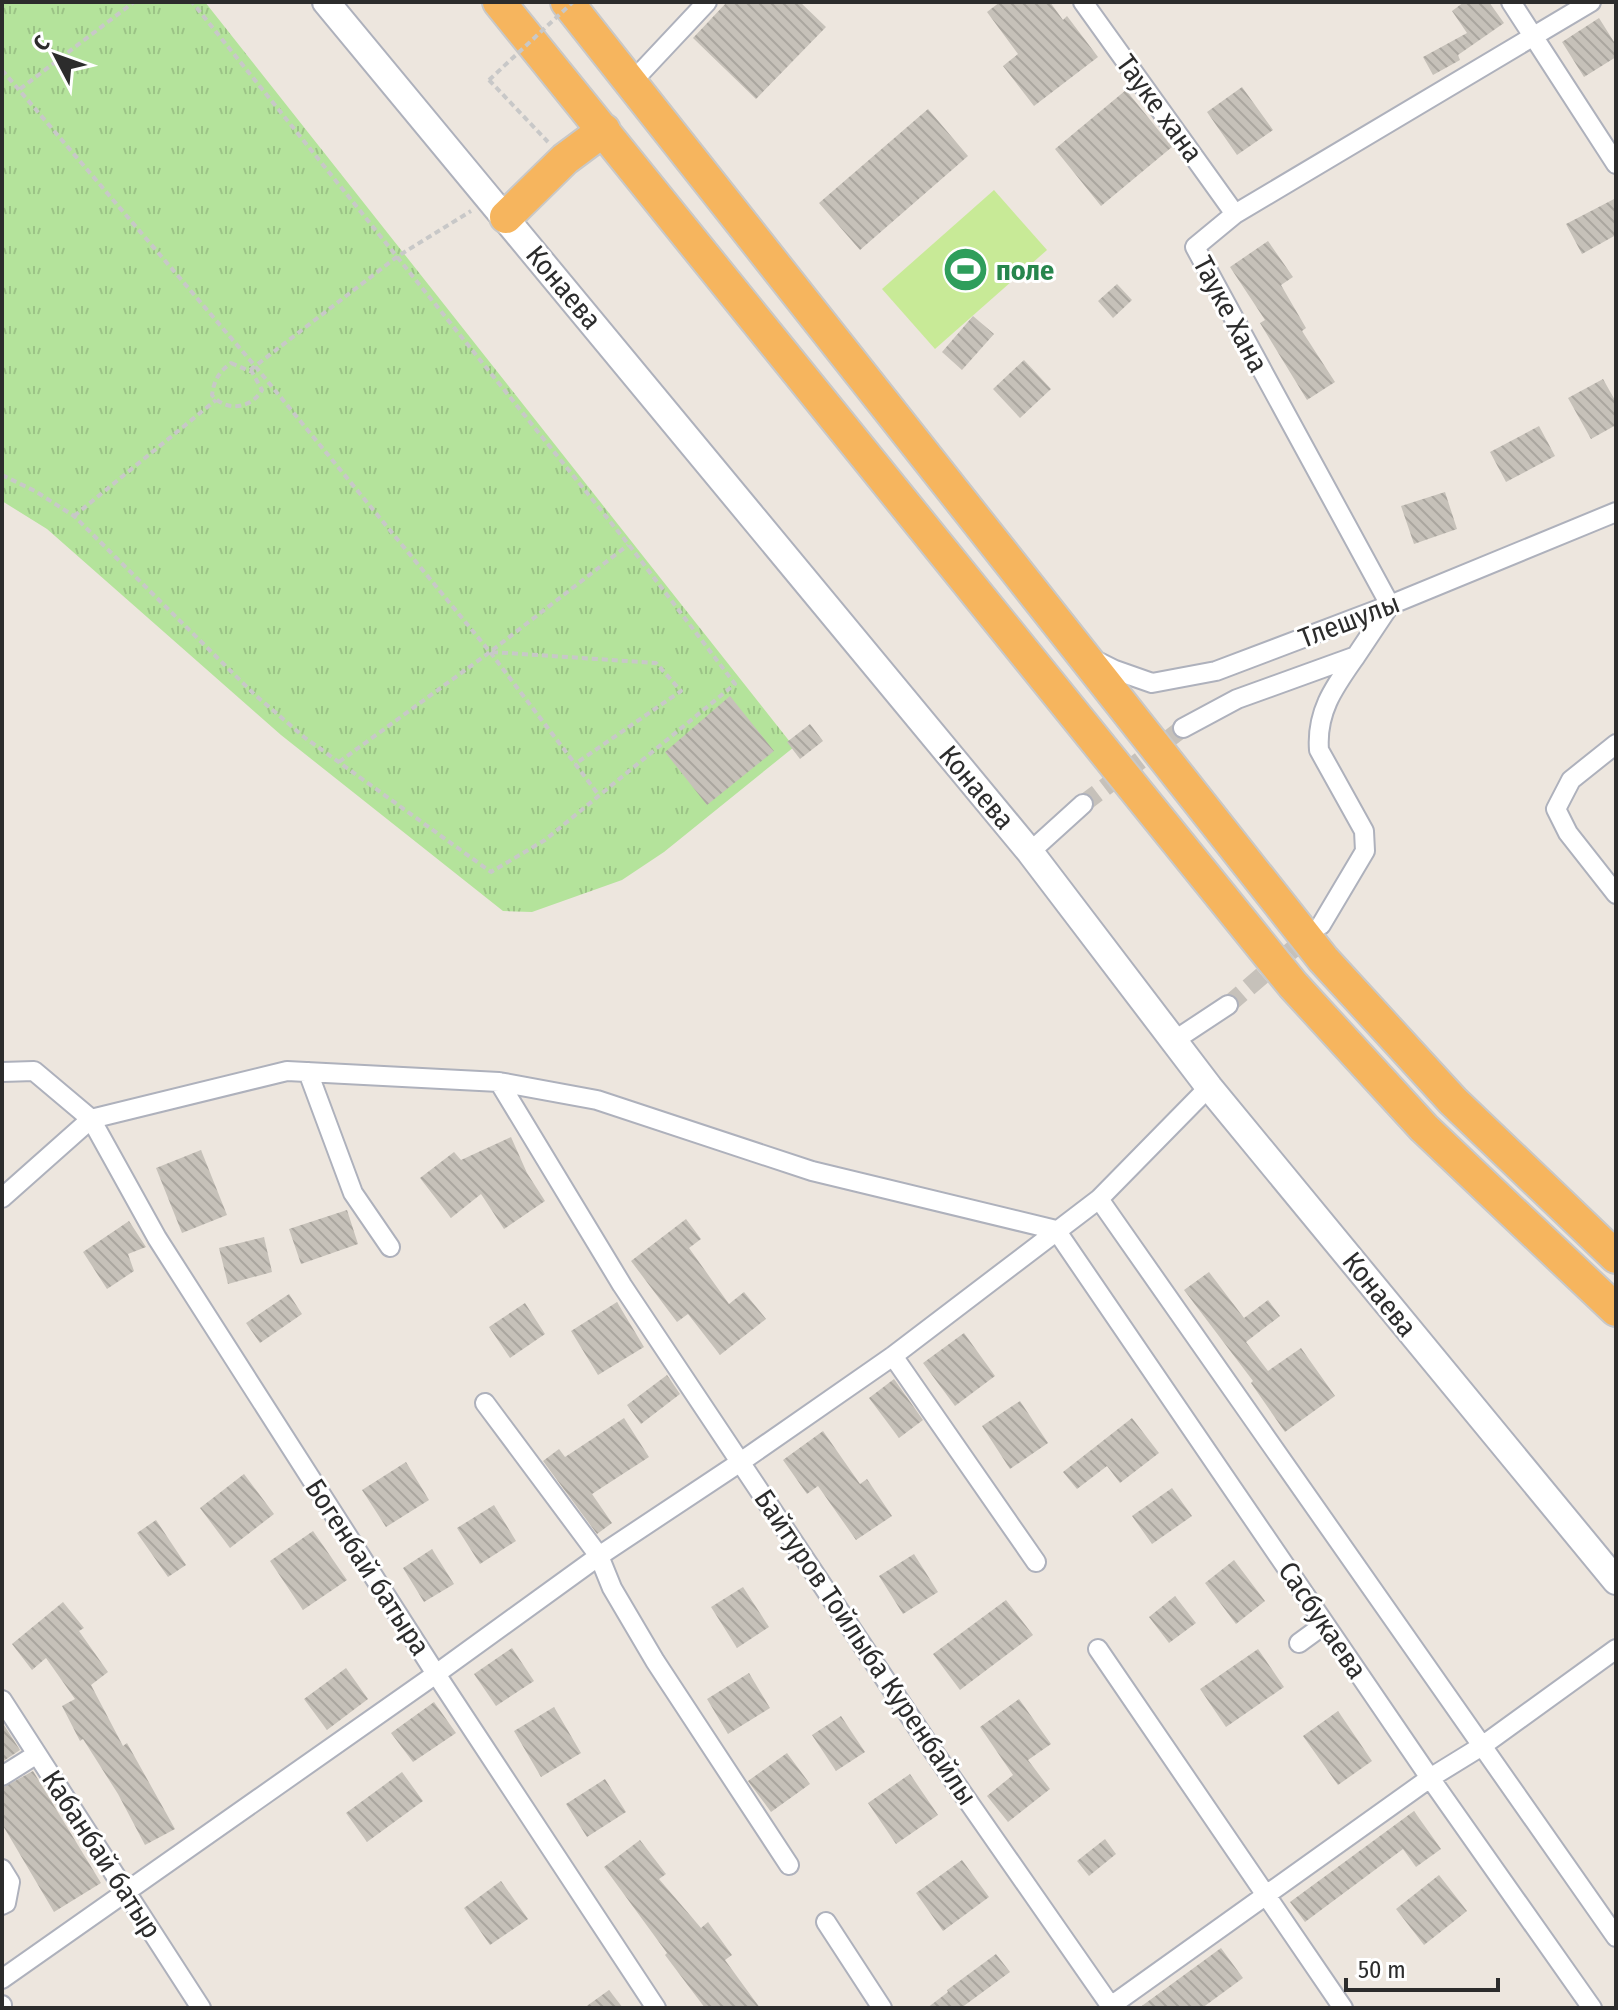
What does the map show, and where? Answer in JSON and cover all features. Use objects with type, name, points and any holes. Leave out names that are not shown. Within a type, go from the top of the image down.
[{"type":"highway","points":[[499,2],[1293,985],[1424,1128],[1616,1310]]},
{"type":"highway","points":[[567,2],[1323,959],[1453,1101],[1616,1257]]},
{"type":"highway","points":[[498,208],[604,130]]},
{"type":"main road","name":"Конаева","points":[[326,2],[1030,852],[1209,1087],[1616,1581]]},
{"type":"street","points":[[630,84],[707,2]]},
{"type":"street","name":"Тауке хана","points":[[1083,2],[1235,214]]},
{"type":"street","points":[[1511,2],[1616,164]]},
{"type":"street","name":"Тауке Хана","points":[[1390,605],[1195,247],[1235,214],[1591,2]]},
{"type":"street","name":"Тлешулы","points":[[1079,652],[1115,670],[1152,683],[1216,671],[1390,605],[1616,512]]},
{"type":"street","points":[[1321,925],[1365,851],[1364,831],[1319,750],[1318,735],[1327,699],[1390,605]]},
{"type":"street","points":[[1183,728],[1237,699],[1356,656]]},
{"type":"street","points":[[1616,744],[1571,780],[1556,809],[1568,833],[1616,894]]},
{"type":"street","points":[[1030,852],[1083,804]]},
{"type":"street","points":[[1175,1040],[1228,1005]]},
{"type":"street","points":[[2,1072],[34,1071],[91,1119]]},
{"type":"street","points":[[2,1198],[91,1119],[287,1071],[499,1082],[597,1100],[812,1171],[1056,1230]]},
{"type":"street","points":[[308,1072],[353,1193],[390,1247]]},
{"type":"street","name":"Байтуров Тойлыба Куренбайлы","points":[[499,1082],[622,1285],[931,1748],[1110,2007]]},
{"type":"street","points":[[2,1979],[599,1556],[893,1356],[1099,1199],[1209,1087]]},
{"type":"street","name":"Богенбай батыра","points":[[91,1119],[157,1238],[436,1674],[656,2008]]},
{"type":"street","name":"Сасбукаева","points":[[1099,1199],[1616,1937]]},
{"type":"street","name":"Сасбукаева","points":[[1056,1230],[1430,1778],[1592,2008]]},
{"type":"street","points":[[893,1356],[1036,1562]]},
{"type":"street","points":[[485,1403],[599,1556],[612,1588],[655,1661],[789,1865]]},
{"type":"street","points":[[1299,1643],[1325,1624]]},
{"type":"street","points":[[1098,1649],[1343,2008]]},
{"type":"street","points":[[1110,2007],[1616,1649]]},
{"type":"street","name":"Кабанбай батыр","points":[[2,1700],[201,2008]]},
{"type":"street","points":[[2,1776],[37,1754]]},
{"type":"street","points":[[2,1869],[10,1882],[6,1903],[2,1905]]},
{"type":"street","points":[[826,1922],[882,2008]]},
{"type":"path","points":[[20,89],[134,2]]},
{"type":"path","points":[[2,475],[35,491],[74,516],[254,694],[339,762],[491,872],[545,840],[735,684],[629,545],[192,2]]},
{"type":"path","points":[[565,159],[489,80],[573,2]]},
{"type":"path","points":[[2,70],[490,652],[598,794]]},
{"type":"path","points":[[252,368],[398,256],[498,208]]},
{"type":"path","points":[[231,363],[252,368],[260,383],[260,394],[237,407],[219,404],[216,400],[212,395],[213,383],[221,371],[231,363]]},
{"type":"path","points":[[74,516],[216,400]]},
{"type":"path","points":[[339,762],[629,545]]},
{"type":"path","points":[[490,652],[656,663],[681,691],[575,764]]},
{"type":"green space","points":[[2,2],[205,2],[794,747],[664,852],[622,880],[532,912],[503,911],[281,735],[47,529],[2,501]]},
{"type":"green space","name":"поле","points":[[994,190],[1047,250],[935,349],[882,289]]},
{"type":"building","points":[[727,2],[800,2],[826,27],[756,99],[693,38]]},
{"type":"building","points":[[1000,2],[1050,2],[1063,20],[1067,16],[1098,57],[1034,106],[1003,66],[1018,54],[987,12]]},
{"type":"building","points":[[1464,2],[1489,2],[1504,23],[1458,55],[1460,60],[1433,75],[1423,57],[1467,33],[1452,11]]},
{"type":"building","points":[[1599,18],[1616,45],[1616,57],[1584,77],[1562,42]]},
{"type":"building","points":[[1242,87],[1273,130],[1237,155],[1207,112]]},
{"type":"building","points":[[1126,90],[1172,147],[1101,206],[1055,149]]},
{"type":"building","points":[[928,109],[968,156],[860,250],[819,203]]},
{"type":"building","points":[[1616,198],[1616,235],[1582,254],[1566,224]]},
{"type":"building","points":[[1268,241],[1293,277],[1281,285],[1306,328],[1302,331],[1335,382],[1307,400],[1260,323],[1265,320],[1230,267]]},
{"type":"building","points":[[1117,284],[1132,300],[1113,318],[1098,301]]},
{"type":"building","points":[[973,316],[994,334],[962,370],[942,352]]},
{"type":"building","points":[[1024,360],[1051,389],[1020,418],[993,389]]},
{"type":"building","points":[[1603,379],[1616,402],[1616,425],[1591,439],[1568,398]]},
{"type":"building","points":[[1539,426],[1555,456],[1506,482],[1490,452]]},
{"type":"building","points":[[1445,492],[1457,529],[1414,544],[1401,506]]},
{"type":"building","points":[[730,696],[774,751],[707,805],[665,752]]},
{"type":"building","points":[[810,724],[823,741],[800,759],[787,742]]},
{"type":"building","points":[[511,1137],[527,1173],[545,1201],[504,1229],[481,1194],[451,1218],[420,1178],[454,1152],[461,1160]]},
{"type":"building","points":[[201,1150],[227,1215],[182,1233],[156,1168]]},
{"type":"building","points":[[347,1210],[358,1244],[301,1264],[289,1229]]},
{"type":"building","points":[[686,1219],[701,1239],[689,1248],[729,1304],[744,1292],[766,1319],[720,1355],[688,1314],[677,1322],[631,1261]]},
{"type":"building","points":[[129,1221],[146,1247],[128,1254],[134,1271],[107,1289],[83,1252]]},
{"type":"building","points":[[264,1237],[272,1272],[228,1284],[219,1248]]},
{"type":"building","points":[[1209,1272],[1244,1318],[1268,1300],[1280,1316],[1246,1342],[1268,1371],[1301,1348],[1335,1396],[1285,1432],[1251,1383],[1253,1381],[1184,1290]]},
{"type":"building","points":[[289,1294],[302,1314],[260,1343],[246,1323]]},
{"type":"building","points":[[617,1302],[644,1347],[598,1375],[571,1331]]},
{"type":"building","points":[[525,1303],[545,1334],[510,1358],[489,1327]]},
{"type":"building","points":[[964,1333],[995,1376],[955,1406],[923,1363]]},
{"type":"building","points":[[667,1375],[680,1394],[641,1424],[627,1405]]},
{"type":"building","points":[[894,1379],[923,1420],[899,1438],[869,1398]]},
{"type":"building","points":[[1020,1401],[1048,1443],[1010,1469],[982,1426]]},
{"type":"building","points":[[624,1418],[649,1457],[592,1494],[612,1523],[597,1534],[543,1461],[559,1449],[565,1457]]},
{"type":"building","points":[[1132,1418],[1159,1453],[1120,1483],[1107,1466],[1077,1489],[1063,1472]]},
{"type":"building","points":[[823,1431],[860,1484],[867,1479],[892,1516],[856,1540],[818,1486],[807,1494],[783,1460]]},
{"type":"building","points":[[406,1462],[429,1500],[386,1527],[362,1490]]},
{"type":"building","points":[[244,1474],[274,1514],[230,1548],[200,1508]]},
{"type":"building","points":[[1172,1488],[1192,1516],[1152,1544],[1132,1516]]},
{"type":"building","points":[[494,1505],[516,1541],[480,1564],[457,1528]]},
{"type":"building","points":[[156,1520],[186,1565],[168,1577],[137,1533]]},
{"type":"building","points":[[313,1531],[347,1580],[303,1610],[270,1561]]},
{"type":"building","points":[[432,1549],[454,1584],[424,1602],[403,1568]]},
{"type":"building","points":[[914,1554],[938,1592],[903,1614],[879,1576]]},
{"type":"building","points":[[1234,1560],[1265,1601],[1236,1624],[1205,1583]]},
{"type":"building","points":[[743,1587],[769,1627],[737,1648],[711,1607]]},
{"type":"building","points":[[1175,1596],[1196,1623],[1169,1643],[1149,1617]]},
{"type":"building","points":[[1006,1600],[1033,1635],[960,1690],[933,1654]]},
{"type":"building","points":[[63,1602],[84,1628],[79,1631],[108,1672],[91,1685],[123,1746],[127,1743],[175,1829],[145,1845],[118,1794],[83,1739],[80,1741],[62,1706],[75,1699],[46,1658],[32,1670],[12,1644]]},
{"type":"building","points":[[512,1648],[534,1681],[496,1706],[474,1674]]},
{"type":"building","points":[[1258,1649],[1284,1687],[1226,1727],[1200,1689]]},
{"type":"building","points":[[346,1668],[368,1699],[327,1730],[304,1699]]},
{"type":"building","points":[[749,1673],[770,1708],[728,1734],[707,1699]]},
{"type":"building","points":[[1019,1699],[1051,1744],[1028,1760],[1050,1789],[1008,1822],[987,1796],[1013,1775],[980,1727]]},
{"type":"building","points":[[434,1702],[456,1733],[413,1762],[391,1733]]},
{"type":"building","points":[[554,1707],[581,1753],[541,1777],[514,1731]]},
{"type":"building","points":[[1338,1711],[1372,1761],[1338,1785],[1303,1736]]},
{"type":"building","points":[[841,1716],[865,1752],[836,1771],[812,1735]]},
{"type":"building","points":[[2,1722],[20,1750],[2,1762]]},
{"type":"building","points":[[787,1753],[810,1784],[771,1812],[748,1781]]},
{"type":"building","points":[[33,1771],[101,1883],[54,1912],[2,1824],[2,1788]]},
{"type":"building","points":[[402,1772],[423,1801],[367,1842],[346,1813]]},
{"type":"building","points":[[910,1774],[938,1815],[896,1844],[868,1803]]},
{"type":"building","points":[[605,1779],[626,1812],[587,1837],[566,1804]]},
{"type":"building","points":[[1414,1811],[1441,1849],[1416,1867],[1403,1849],[1305,1922],[1290,1902]]},
{"type":"building","points":[[1105,1839],[1116,1854],[1089,1876],[1077,1861]]},
{"type":"building","points":[[640,1840],[666,1874],[659,1879],[701,1928],[708,1922],[732,1955],[725,1960],[760,2008],[705,2008],[665,1955],[667,1953],[604,1867]]},
{"type":"building","points":[[962,1860],[989,1897],[943,1931],[916,1893]]},
{"type":"building","points":[[1439,1875],[1467,1911],[1424,1945],[1396,1909]]},
{"type":"building","points":[[501,1881],[528,1919],[490,1945],[464,1908]]},
{"type":"building","points":[[1221,1948],[1243,1978],[1202,2008],[1139,2008]]},
{"type":"building","points":[[996,1954],[1010,1972],[961,2008],[927,2008],[947,1990]]},
{"type":"building","points":[[609,1990],[623,2008],[584,2008]]},
{"type":"tunnel","points":[[1083,804],[1183,728]]},
{"type":"tunnel","points":[[1228,1005],[1313,932]]},
{"type":"place","name":"поле","points":[[965,270]]}]
